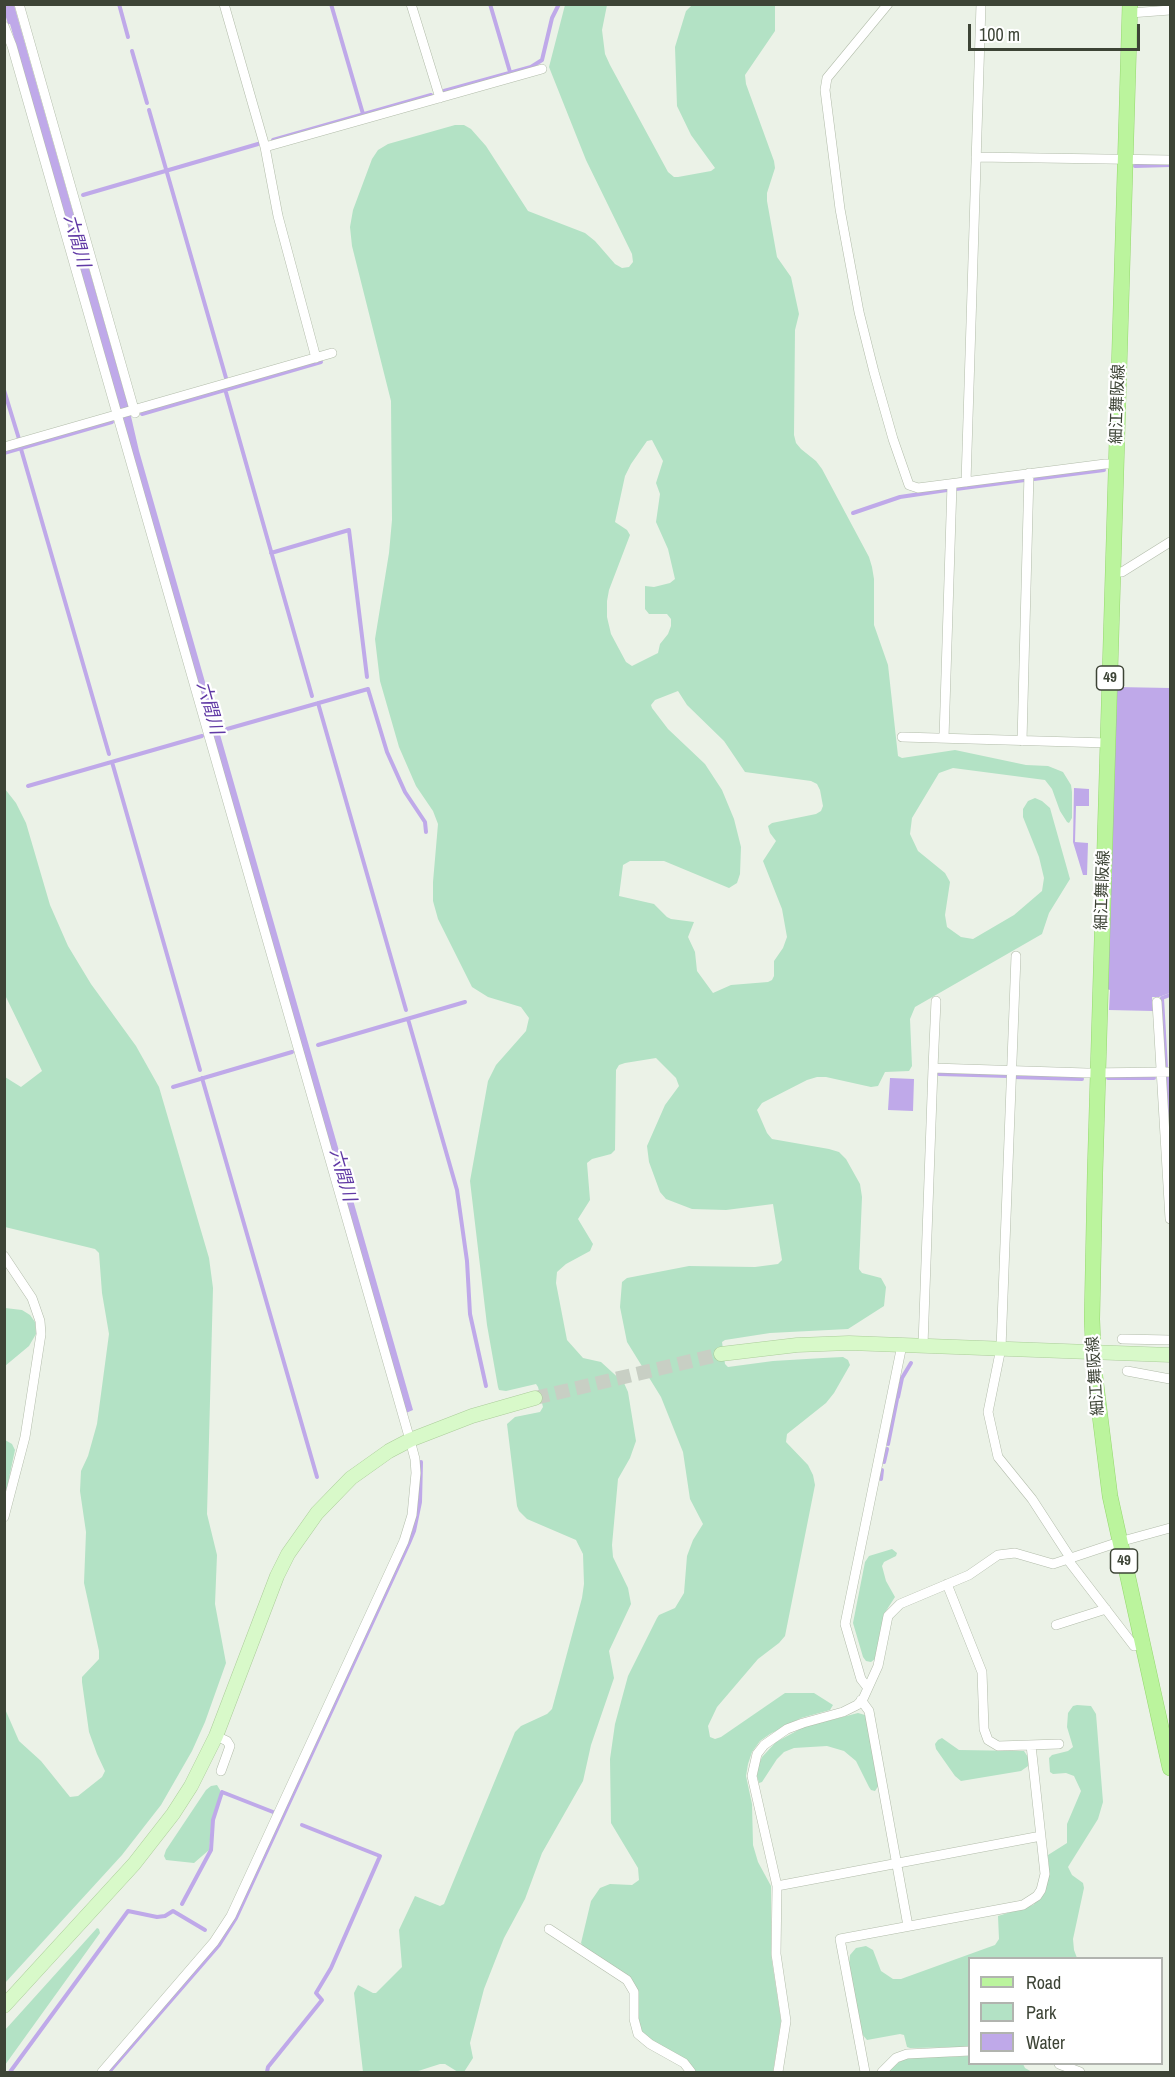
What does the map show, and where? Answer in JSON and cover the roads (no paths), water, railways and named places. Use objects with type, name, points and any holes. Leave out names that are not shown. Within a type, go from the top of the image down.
[{"type":"main road","name":"細江舞阪線","points":[[1130,9],[1092,1278],[1093,1351],[1101,1439],[1119,1542],[1170,1768]]},
{"type":"street","points":[[19,4],[127,412],[415,1459],[416,1487],[408,1529],[231,1916],[214,1942],[102,2073]]},
{"type":"street","points":[[224,4],[265,147],[278,216],[316,358]]},
{"type":"street","points":[[411,4],[440,98]]},
{"type":"street","points":[[888,4],[831,73],[825,84],[840,209],[859,312],[874,372],[907,480],[913,488],[1116,464]]},
{"type":"street","points":[[966,482],[981,4]]},
{"type":"street","points":[[1130,9],[1170,10]]},
{"type":"street","points":[[4,26],[127,412]]},
{"type":"street","points":[[265,147],[542,69]]},
{"type":"street","points":[[976,157],[1170,160]]},
{"type":"street","points":[[4,447],[332,353]]},
{"type":"street","points":[[1022,741],[1029,473]]},
{"type":"street","points":[[944,738],[952,484]]},
{"type":"street","points":[[1113,572],[1122,572],[1170,542]]},
{"type":"street","points":[[902,737],[1108,743]]},
{"type":"street","points":[[1016,956],[1001,1348],[988,1412],[996,1451],[1002,1464],[1032,1499],[1069,1559],[1134,1646],[1142,1644]]},
{"type":"street","points":[[923,1345],[936,1001]]},
{"type":"street","points":[[1157,1002],[1166,1072],[1170,1219]]},
{"type":"street","points":[[933,1068],[1166,1072]]},
{"type":"street","points":[[4,1256],[32,1298],[40,1321],[41,1334],[26,1437],[4,1517]]},
{"type":"street","points":[[1122,1339],[1170,1340]]},
{"type":"street","points":[[721,1354],[797,1345],[849,1343],[1170,1355]]},
{"type":"street","points":[[868,1688],[861,1679],[845,1624],[902,1345]]},
{"type":"street","points":[[1126,1371],[1170,1379]]},
{"type":"street","points":[[4,2006],[154,1840],[190,1786],[216,1736],[273,1584],[288,1554],[322,1507],[351,1478],[389,1451],[410,1440],[472,1416],[535,1398]]},
{"type":"street","points":[[778,2073],[786,2021],[776,1954],[777,1886],[753,1787],[752,1776],[757,1754],[764,1745],[787,1729],[803,1722],[851,1709],[861,1700],[880,1661],[888,1616],[900,1604],[969,1575],[990,1559],[1006,1553],[1015,1553],[1046,1564],[1053,1564],[1170,1528]]},
{"type":"street","points":[[947,1584],[981,1672],[985,1735],[988,1740],[998,1746],[1059,1744]]},
{"type":"street","points":[[1056,1625],[1106,1609]]},
{"type":"street","points":[[861,1700],[868,1711],[908,1926]]},
{"type":"street","points":[[216,1736],[227,1741],[230,1746],[221,1771]]},
{"type":"street","points":[[865,2073],[840,1939],[1023,1905],[1037,1896],[1044,1882],[1031,1745]]},
{"type":"street","points":[[777,1886],[1041,1836]]},
{"type":"street","points":[[549,1929],[627,1980],[634,1992],[634,2019],[639,2034],[650,2044],[684,2063],[691,2073]]},
{"type":"street","points":[[882,2073],[896,2058],[907,2054],[968,2051]]},
{"type":"street","points":[[1061,2065],[1080,2073]]},
{"type":"water","name":"六間川","points":[[5,5],[14,5],[130,412],[139,451],[413,1410],[406,1413],[10,24],[5,14]]},
{"type":"water","points":[[1116,687],[1170,688],[1170,993],[1152,997],[1153,1011],[1109,1010],[1110,990],[1107,989]]},
{"type":"water","points":[[1074,788],[1089,789],[1089,806],[1076,806],[1075,842],[1088,843],[1087,875],[1083,875],[1073,842]]},
{"type":"water","points":[[890,1078],[914,1079],[913,1111],[888,1110]]},
{"type":"waterway","points":[[119,4],[128,37]]},
{"type":"waterway","points":[[331,4],[363,114]]},
{"type":"waterway","points":[[490,4],[510,72]]},
{"type":"waterway","points":[[444,91],[531,67],[542,60],[552,18],[559,4]]},
{"type":"waterway","points":[[132,51],[147,103]]},
{"type":"waterway","points":[[273,140],[431,95]]},
{"type":"waterway","points":[[149,110],[226,378]]},
{"type":"waterway","points":[[83,195],[258,144]]},
{"type":"waterway","points":[[1135,166],[1170,165]]},
{"type":"waterway","points":[[142,414],[321,362]]},
{"type":"waterway","points":[[225,389],[312,696]]},
{"type":"waterway","points":[[4,390],[19,439]]},
{"type":"waterway","points":[[4,453],[112,422]]},
{"type":"waterway","points":[[21,449],[109,754]]},
{"type":"waterway","points":[[1034,479],[1104,470]]},
{"type":"waterway","points":[[956,489],[1025,480]]},
{"type":"waterway","points":[[853,513],[900,497],[947,490]]},
{"type":"waterway","points":[[271,553],[349,530],[367,677]]},
{"type":"waterway","name":"六間川","points":[[227,729],[368,689],[387,752],[405,792],[425,822],[426,832]]},
{"type":"waterway","points":[[318,703],[406,1010]]},
{"type":"waterway","name":"六間川","points":[[28,786],[202,736]]},
{"type":"waterway","points":[[112,762],[200,1070]]},
{"type":"waterway","points":[[1166,1068],[1162,998],[1170,995]]},
{"type":"waterway","points":[[318,1045],[465,1002]]},
{"type":"waterway","points":[[408,1019],[457,1190],[467,1261],[470,1314],[486,1386]]},
{"type":"waterway","points":[[173,1087],[292,1052]]},
{"type":"waterway","points":[[939,1074],[1008,1076]]},
{"type":"waterway","points":[[1167,1076],[1170,1139]]},
{"type":"waterway","points":[[1014,1077],[1082,1079]]},
{"type":"waterway","points":[[202,1078],[317,1477]]},
{"type":"waterway","points":[[1108,1078],[1154,1078]]},
{"type":"waterway","points":[[898,1397],[902,1378],[911,1363]]},
{"type":"waterway","points":[[888,1444],[897,1399]]},
{"type":"waterway","points":[[884,1462],[887,1449]]},
{"type":"waterway","points":[[109,2072],[219,1945],[236,1918],[414,1531],[420,1502],[421,1462]]},
{"type":"waterway","points":[[881,1479],[882,1470]]},
{"type":"waterway","points":[[182,1904],[211,1850],[213,1820],[222,1792],[273,1812]]},
{"type":"waterway","points":[[267,2072],[268,2067],[322,2000],[316,1993],[331,1968],[380,1856],[302,1825]]},
{"type":"waterway","points":[[10,2072],[128,1911],[157,1917],[165,1916],[173,1911],[205,1930]]},
{"type":"tunnel","points":[[535,1398],[721,1354]]}]
